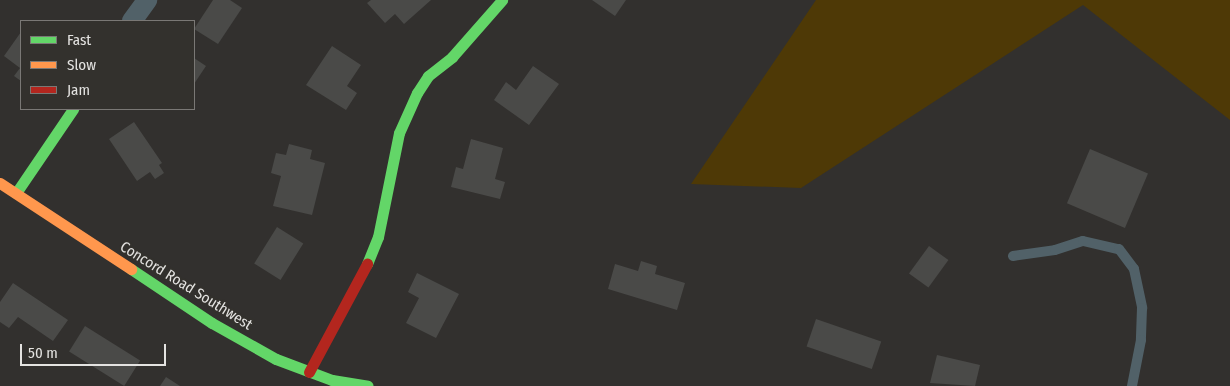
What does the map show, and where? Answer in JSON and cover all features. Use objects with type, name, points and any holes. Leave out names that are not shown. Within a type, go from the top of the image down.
[{"type":"street","points":[[133,20],[146,0]]},
{"type":"street","points":[[309,372],[360,280],[378,237],[399,133],[416,93],[428,76],[452,56],[502,0]]},
{"type":"street","points":[[16,193],[72,110]]},
{"type":"street","name":"Concord Road Southwest","points":[[0,183],[212,323],[276,359],[309,372],[368,386]]},
{"type":"lane","points":[[1013,256],[1055,250],[1084,241],[1119,248],[1134,269],[1142,308],[1141,340],[1132,386]]},
{"type":"shaded area","points":[[816,0],[1230,0],[1230,120],[1083,5],[801,188],[691,184]]},
{"type":"building","points":[[213,0],[230,0],[242,8],[218,44],[195,30]]},
{"type":"building","points":[[371,0],[431,0],[404,24],[395,14],[385,23],[367,3]]},
{"type":"building","points":[[592,0],[626,0],[615,16]]},
{"type":"building","points":[[20,33],[20,68],[4,56]]},
{"type":"building","points":[[332,46],[361,65],[347,86],[357,93],[346,110],[306,85]]},
{"type":"building","points":[[195,59],[206,66],[195,82]]},
{"type":"building","points":[[533,66],[559,84],[529,125],[494,100],[506,82],[516,90]]},
{"type":"building","points":[[20,68],[20,80],[14,76]]},
{"type":"building","points":[[134,122],[162,163],[159,165],[164,173],[155,179],[150,172],[137,181],[109,139]]},
{"type":"building","points":[[471,139],[503,148],[495,179],[505,182],[500,199],[451,187],[456,167],[463,169]]},
{"type":"building","points":[[289,144],[312,150],[310,159],[325,163],[312,215],[273,206],[281,176],[271,173],[276,153],[286,155]]},
{"type":"building","points":[[1090,149],[1148,174],[1125,228],[1067,203]]},
{"type":"building","points":[[277,227],[303,243],[281,280],[254,263]]},
{"type":"building","points":[[929,246],[948,260],[928,288],[909,274]]},
{"type":"building","points":[[641,261],[657,266],[655,274],[685,283],[677,310],[608,289],[615,264],[638,271]]},
{"type":"building","points":[[417,273],[459,294],[436,338],[406,323],[419,298],[408,292]]},
{"type":"building","points":[[13,283],[68,320],[53,341],[18,317],[9,328],[0,322],[0,302]]},
{"type":"building","points":[[816,319],[881,341],[872,369],[807,346]]},
{"type":"building","points":[[85,326],[140,360],[124,386],[69,351]]},
{"type":"building","points":[[937,355],[980,365],[975,386],[930,383]]},
{"type":"building","points":[[166,377],[180,386],[160,386]]},
{"type":"traffic: fast","points":[[367,264],[378,237],[399,133],[417,93],[428,76],[452,57],[502,0]]},
{"type":"traffic: fast","points":[[16,193],[72,110]]},
{"type":"traffic: fast","points":[[131,269],[212,323],[276,359],[332,380],[368,386]]},
{"type":"traffic: slow","points":[[0,183],[131,269]]},
{"type":"traffic: jam","points":[[309,372],[367,264]]}]
